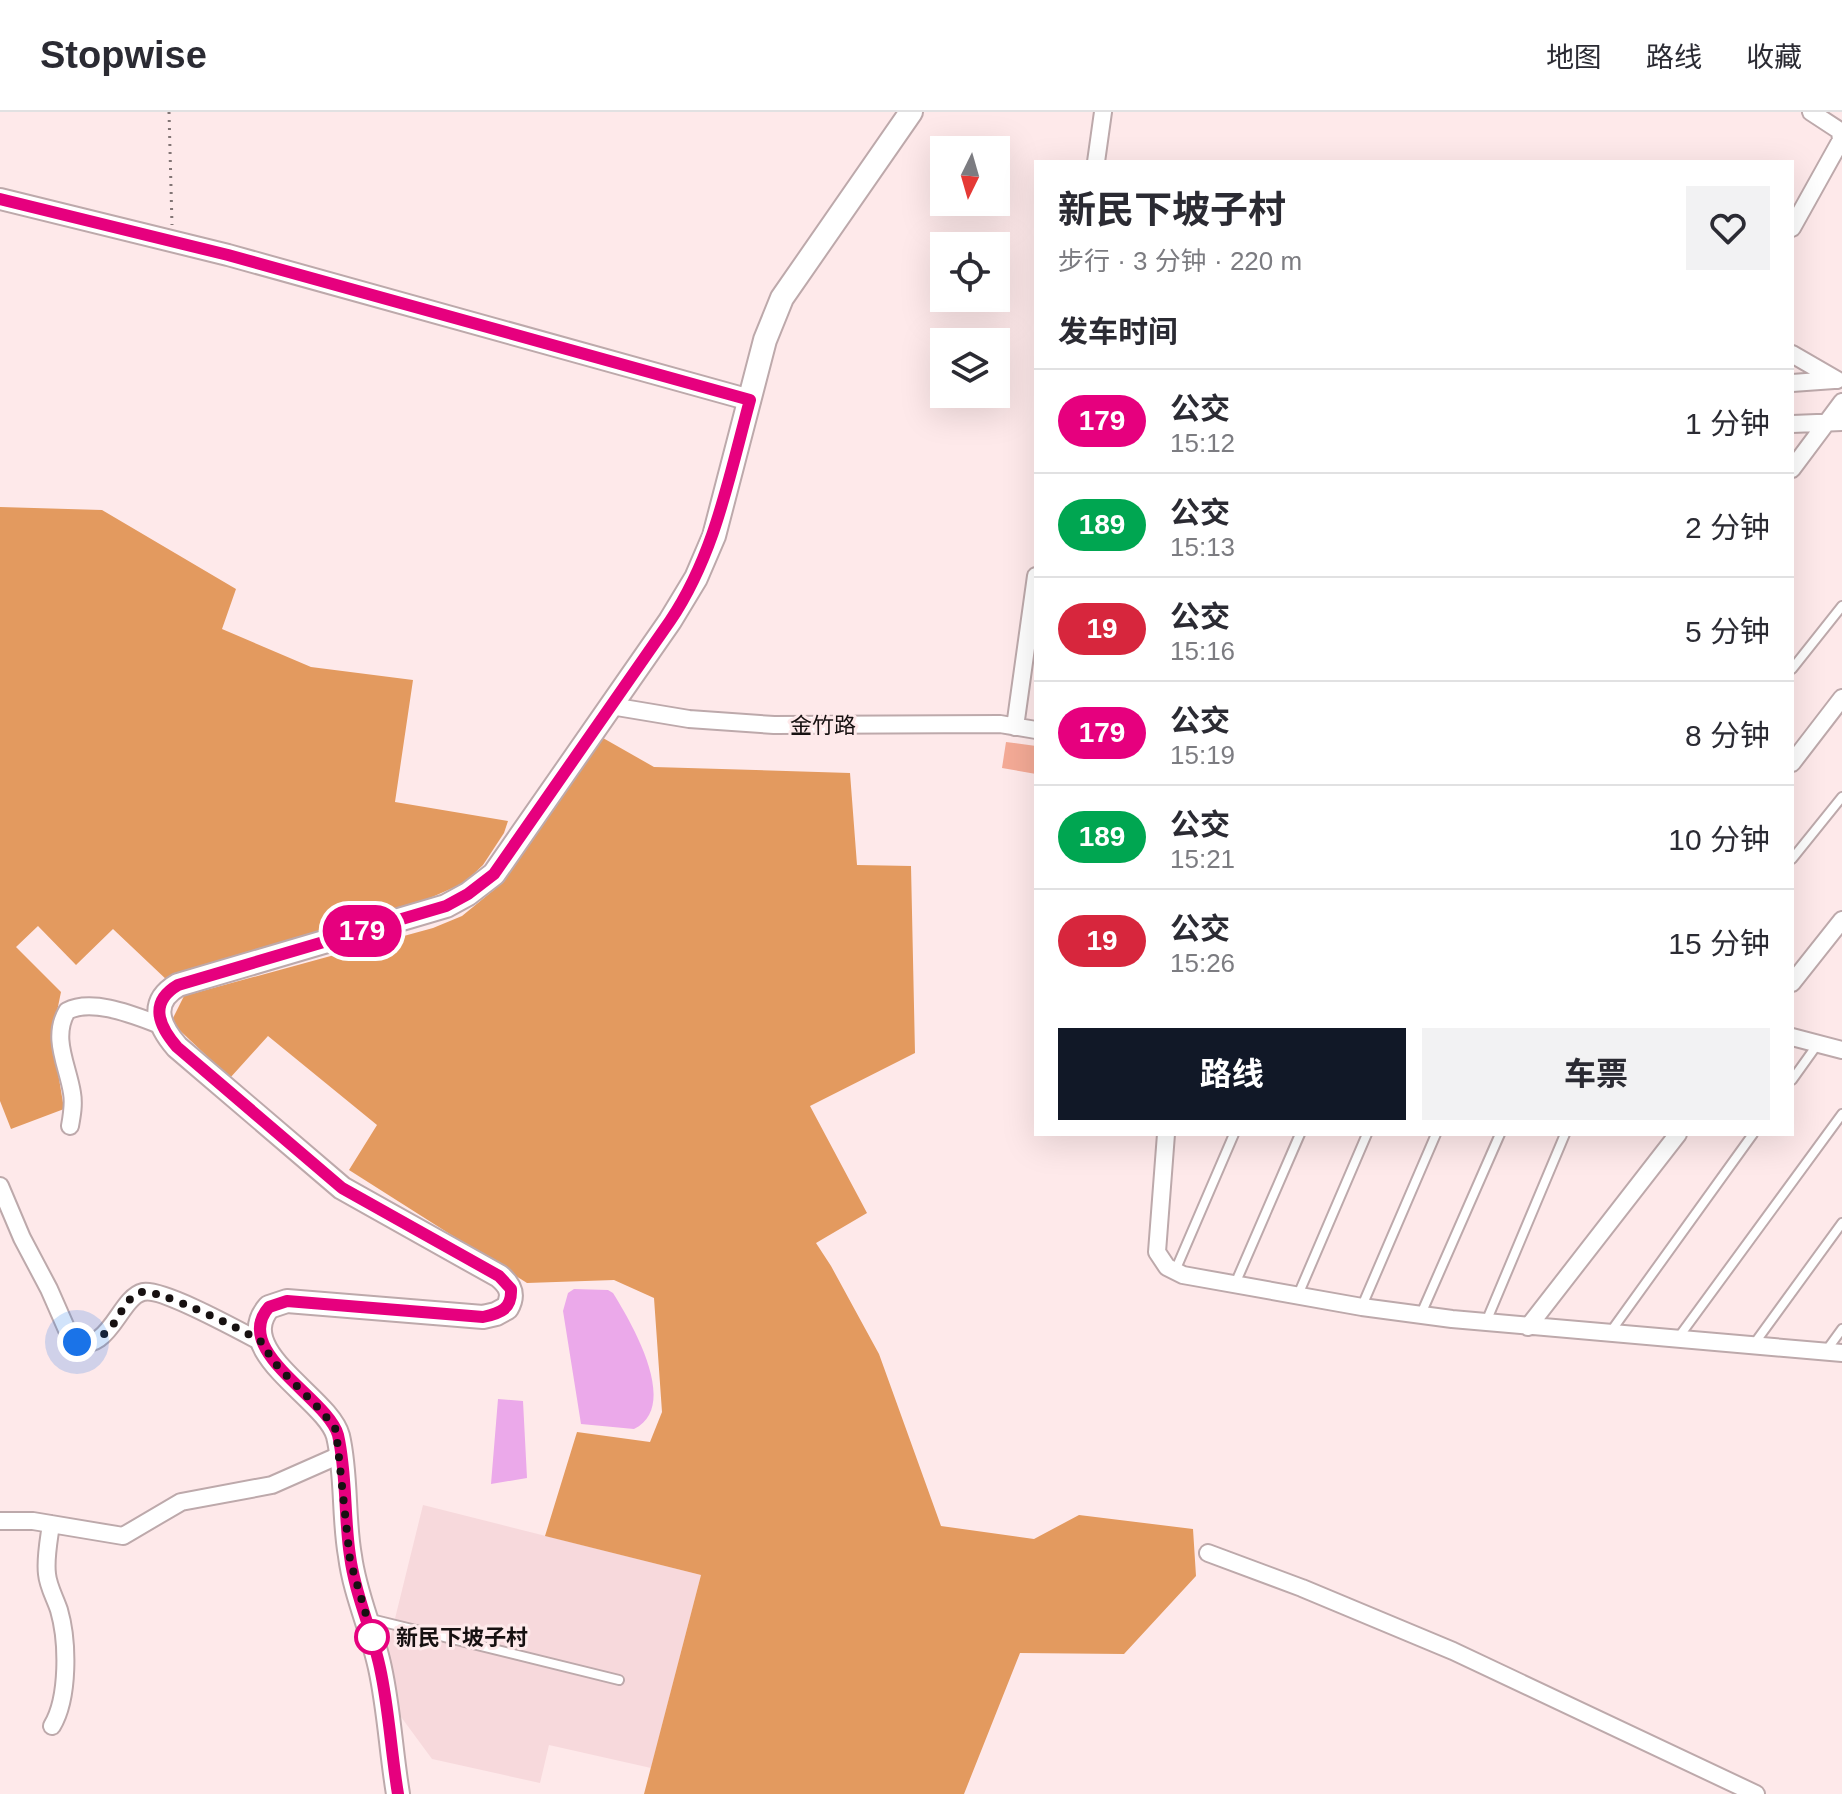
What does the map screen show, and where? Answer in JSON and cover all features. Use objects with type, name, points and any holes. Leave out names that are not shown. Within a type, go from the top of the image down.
[{"type":"main road","points":[[398,1794],[381,1669],[350,1560],[336,1430],[271,1359],[263,1343],[261,1324],[265,1312],[280,1302],[483,1317],[507,1308],[511,1289],[499,1276],[342,1188],[177,1047],[163,1026],[159,1014],[160,1002],[167,992],[178,985],[446,906],[494,874],[684,600],[714,536],[770,326],[789,284],[911,112]]},
{"type":"street","points":[[1096,160],[1103,112]]},
{"type":"street","points":[[1794,224],[1841,140],[1840,131],[1811,112]]},
{"type":"street","points":[[0,199],[173,240],[750,400]]},
{"type":"street","points":[[1794,355],[1840,381]]},
{"type":"street","points":[[1794,380],[1840,381]]},
{"type":"street","points":[[1794,467],[1835,422],[1842,402]]},
{"type":"street","points":[[1794,424],[1835,422]]},
{"type":"street","points":[[1028,728],[1034,614]]},
{"type":"street","points":[[1794,760],[1842,698]]},
{"type":"street","name":"金竹路","points":[[611,706],[729,723],[1000,724],[1028,728]]},
{"type":"street","points":[[1794,980],[1842,920]]},
{"type":"street","points":[[70,1126],[72,1092],[61,1049],[62,1023],[67,1011],[80,1006],[117,1010],[163,1026]]},
{"type":"street","points":[[1794,1037],[1842,1050]]},
{"type":"street","points":[[1166,1136],[1157,1252],[1163,1263],[1174,1272],[1362,1307],[1486,1323],[1834,1352]]},
{"type":"street","points":[[1528,1327],[1676,1136]]},
{"type":"street","points":[[0,1186],[71,1339],[90,1341],[102,1335],[117,1322],[131,1298],[150,1291],[182,1303],[263,1343]]},
{"type":"street","points":[[0,1521],[33,1521],[123,1536],[181,1502],[272,1485],[340,1455]]},
{"type":"street","points":[[51,1524],[47,1580],[59,1610],[64,1635],[63,1701],[52,1726]]},
{"type":"street","points":[[1208,1553],[1302,1588],[1453,1651],[1756,1794]]},
{"type":"lane","points":[[1794,666],[1842,606]]},
{"type":"lane","points":[[1794,857],[1842,797]]},
{"type":"lane","points":[[1794,1077],[1818,1043]]},
{"type":"lane","points":[[1678,1339],[1842,1114]]},
{"type":"lane","points":[[1174,1272],[1233,1136]]},
{"type":"lane","points":[[1234,1285],[1299,1136]]},
{"type":"lane","points":[[1297,1296],[1366,1136]]},
{"type":"lane","points":[[1362,1307],[1435,1136]]},
{"type":"lane","points":[[1421,1315],[1499,1136]]},
{"type":"lane","points":[[1486,1323],[1564,1136]]},
{"type":"lane","points":[[1609,1334],[1752,1136]]},
{"type":"lane","points":[[1754,1344],[1842,1223]]},
{"type":"lane","points":[[1834,1352],[1842,1329]]},
{"type":"lane","points":[[366,1617],[619,1680]]},
{"type":"path","points":[[169,112],[173,240]]},
{"type":"shaded area","points":[[0,507],[102,510],[236,589],[222,629],[311,667],[413,680],[395,802],[508,821],[504,833],[483,865],[464,883],[398,912],[169,982],[113,929],[76,965],[38,926],[16,947],[61,992],[52,1036],[64,1109],[11,1129],[0,1101]]},
{"type":"shaded area","points":[[603,738],[654,767],[850,773],[857,865],[911,866],[915,1053],[810,1106],[867,1213],[816,1243],[879,1354],[941,1526],[1034,1539],[1079,1515],[1193,1529],[1196,1576],[1124,1654],[1020,1653],[964,1794],[644,1794],[701,1575],[545,1536],[577,1432],[650,1442],[662,1412],[654,1298],[614,1280],[527,1283],[349,1170],[377,1125],[268,1036],[230,1078],[171,1022],[184,996],[433,928],[462,916],[495,889]]},
{"type":"shaded area","points":[[574,1289],[608,1290],[613,1293],[640,1343],[653,1384],[653,1402],[647,1418],[634,1429],[581,1424],[563,1311],[568,1293]]},
{"type":"shaded area","points":[[498,1399],[523,1401],[527,1478],[491,1484]]},
{"type":"shaded area","points":[[423,1505],[701,1575],[651,1768],[549,1745],[540,1783],[432,1759],[393,1706],[387,1651]]},
{"type":"building","points":[[1006,742],[1034,746],[1034,774],[1002,768]]},
{"type":"bus line","name":"179","points":[[0,199],[228,255],[750,400],[714,536],[696,578],[670,621],[494,874],[446,906],[178,985],[167,992],[160,1002],[159,1014],[163,1026],[177,1047],[342,1188],[499,1276],[511,1289],[507,1308],[483,1317],[287,1301],[269,1307],[261,1324],[263,1343],[271,1359],[325,1415],[338,1436],[350,1560],[381,1669],[398,1794]]},
{"type":"place","name":"新民下坡子村","points":[[372,1637]]},
{"type":"route","points":[[77,1342],[90,1341],[102,1335],[117,1322],[131,1298],[150,1291],[182,1303],[263,1343],[271,1359],[336,1430],[350,1560],[374,1642],[372,1637]]}]
